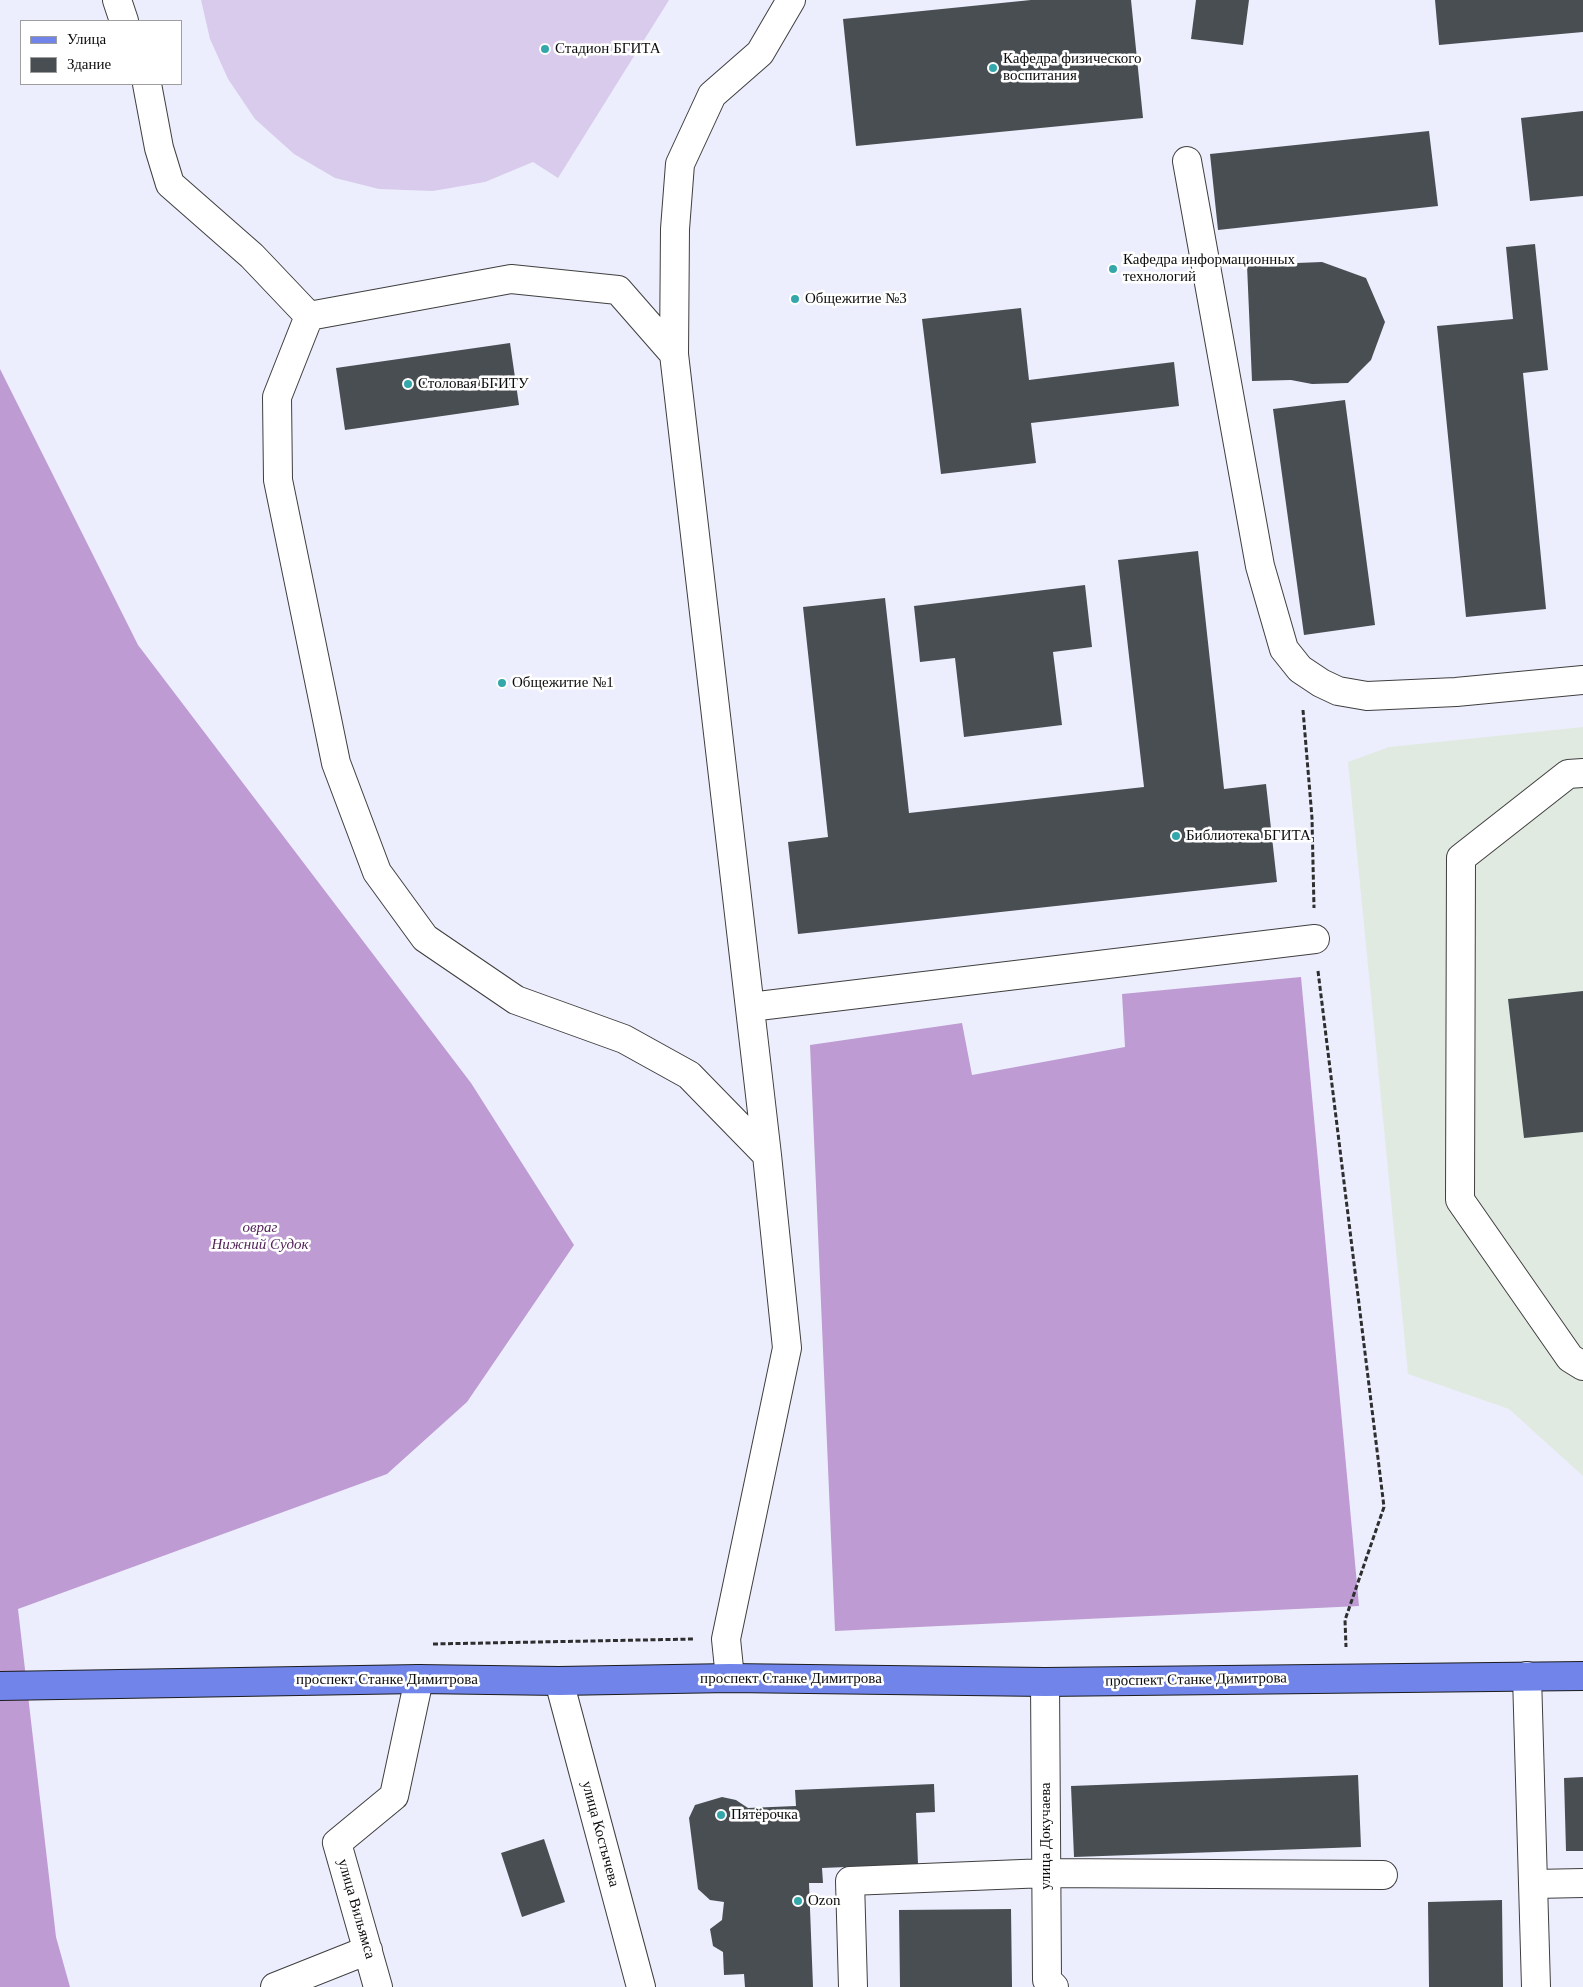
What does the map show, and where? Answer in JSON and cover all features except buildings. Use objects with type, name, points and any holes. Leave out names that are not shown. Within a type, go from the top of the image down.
[{"type":"main road","name":"проспект Станке Димитрова","points":[[0,1686],[419,1679],[730,1678],[1045,1682],[1583,1676]]},
{"type":"street","points":[[117,0],[124,20]]},
{"type":"street","points":[[730,1678],[726,1639],[787,1348],[767,1155],[674,354],[675,229],[680,164],[712,95],[760,53],[791,0]]},
{"type":"street","points":[[147,85],[159,148],[170,184],[252,256],[309,316]]},
{"type":"street","points":[[1187,161],[1260,566],[1284,649],[1300,669],[1321,682],[1338,691],[1366,696],[1456,692],[1583,680]]},
{"type":"street","points":[[309,316],[511,279],[618,290],[674,354]]},
{"type":"street","points":[[309,316],[277,397],[278,480],[336,763],[377,872],[425,938],[516,1000],[624,1040],[689,1075],[767,1155]]},
{"type":"street","points":[[1583,773],[1568,774],[1460,858],[1460,1200],[1570,1358],[1583,1366]]},
{"type":"street","points":[[750,1007],[1314,939]]},
{"type":"street","points":[[1527,1676],[1536,1987]]},
{"type":"street","name":"улица Вильямса","points":[[378,1987],[337,1843],[394,1796],[419,1679]]},
{"type":"street","name":"улица Костычева","points":[[559,1680],[641,1987]]},
{"type":"street","name":"улица Докучаева","points":[[1045,1682],[1047,1980],[1054,1987]]},
{"type":"street","points":[[853,1987],[850,1881],[1046,1873],[1383,1875]]},
{"type":"street","points":[[1534,1884],[1583,1883]]},
{"type":"street","points":[[275,1987],[368,1950]]},
{"type":"path","points":[[1300,669],[1312,818],[1314,939],[1384,1507],[1344,1620],[1348,1678]]},
{"type":"shaded area","points":[[201,0],[669,0],[558,178],[533,162],[485,182],[433,191],[379,189],[335,178],[294,154],[255,119],[228,79],[210,39]]},
{"type":"shaded area","points":[[1583,727],[1583,1476],[1509,1409],[1408,1374],[1348,762],[1389,747]]},
{"type":"green space","name":"овраг Нижний Судок","points":[[0,369],[138,645],[471,1083],[574,1245],[467,1402],[387,1474],[18,1609],[56,1937],[70,1987],[0,1987]]},
{"type":"green space","points":[[1301,977],[1359,1606],[835,1631],[810,1045],[962,1023],[972,1075],[1125,1047],[1122,994]]},
{"type":"place","name":"Стадион БГИТА","points":[[545,49]]},
{"type":"place","name":"Кафедра физического воспитания","points":[[993,68]]},
{"type":"place","name":"Кафедра информационных технологий","points":[[1113,269]]},
{"type":"place","name":"Общежитие №3","points":[[795,299]]},
{"type":"place","name":"Столовая БГИТУ","points":[[408,384]]},
{"type":"place","name":"Общежитие №1","points":[[502,683]]},
{"type":"place","name":"Библиотека БГИТА","points":[[1176,836]]},
{"type":"place","name":"Пятёрочка","points":[[721,1815]]},
{"type":"place","name":"Ozon","points":[[798,1901]]}]
